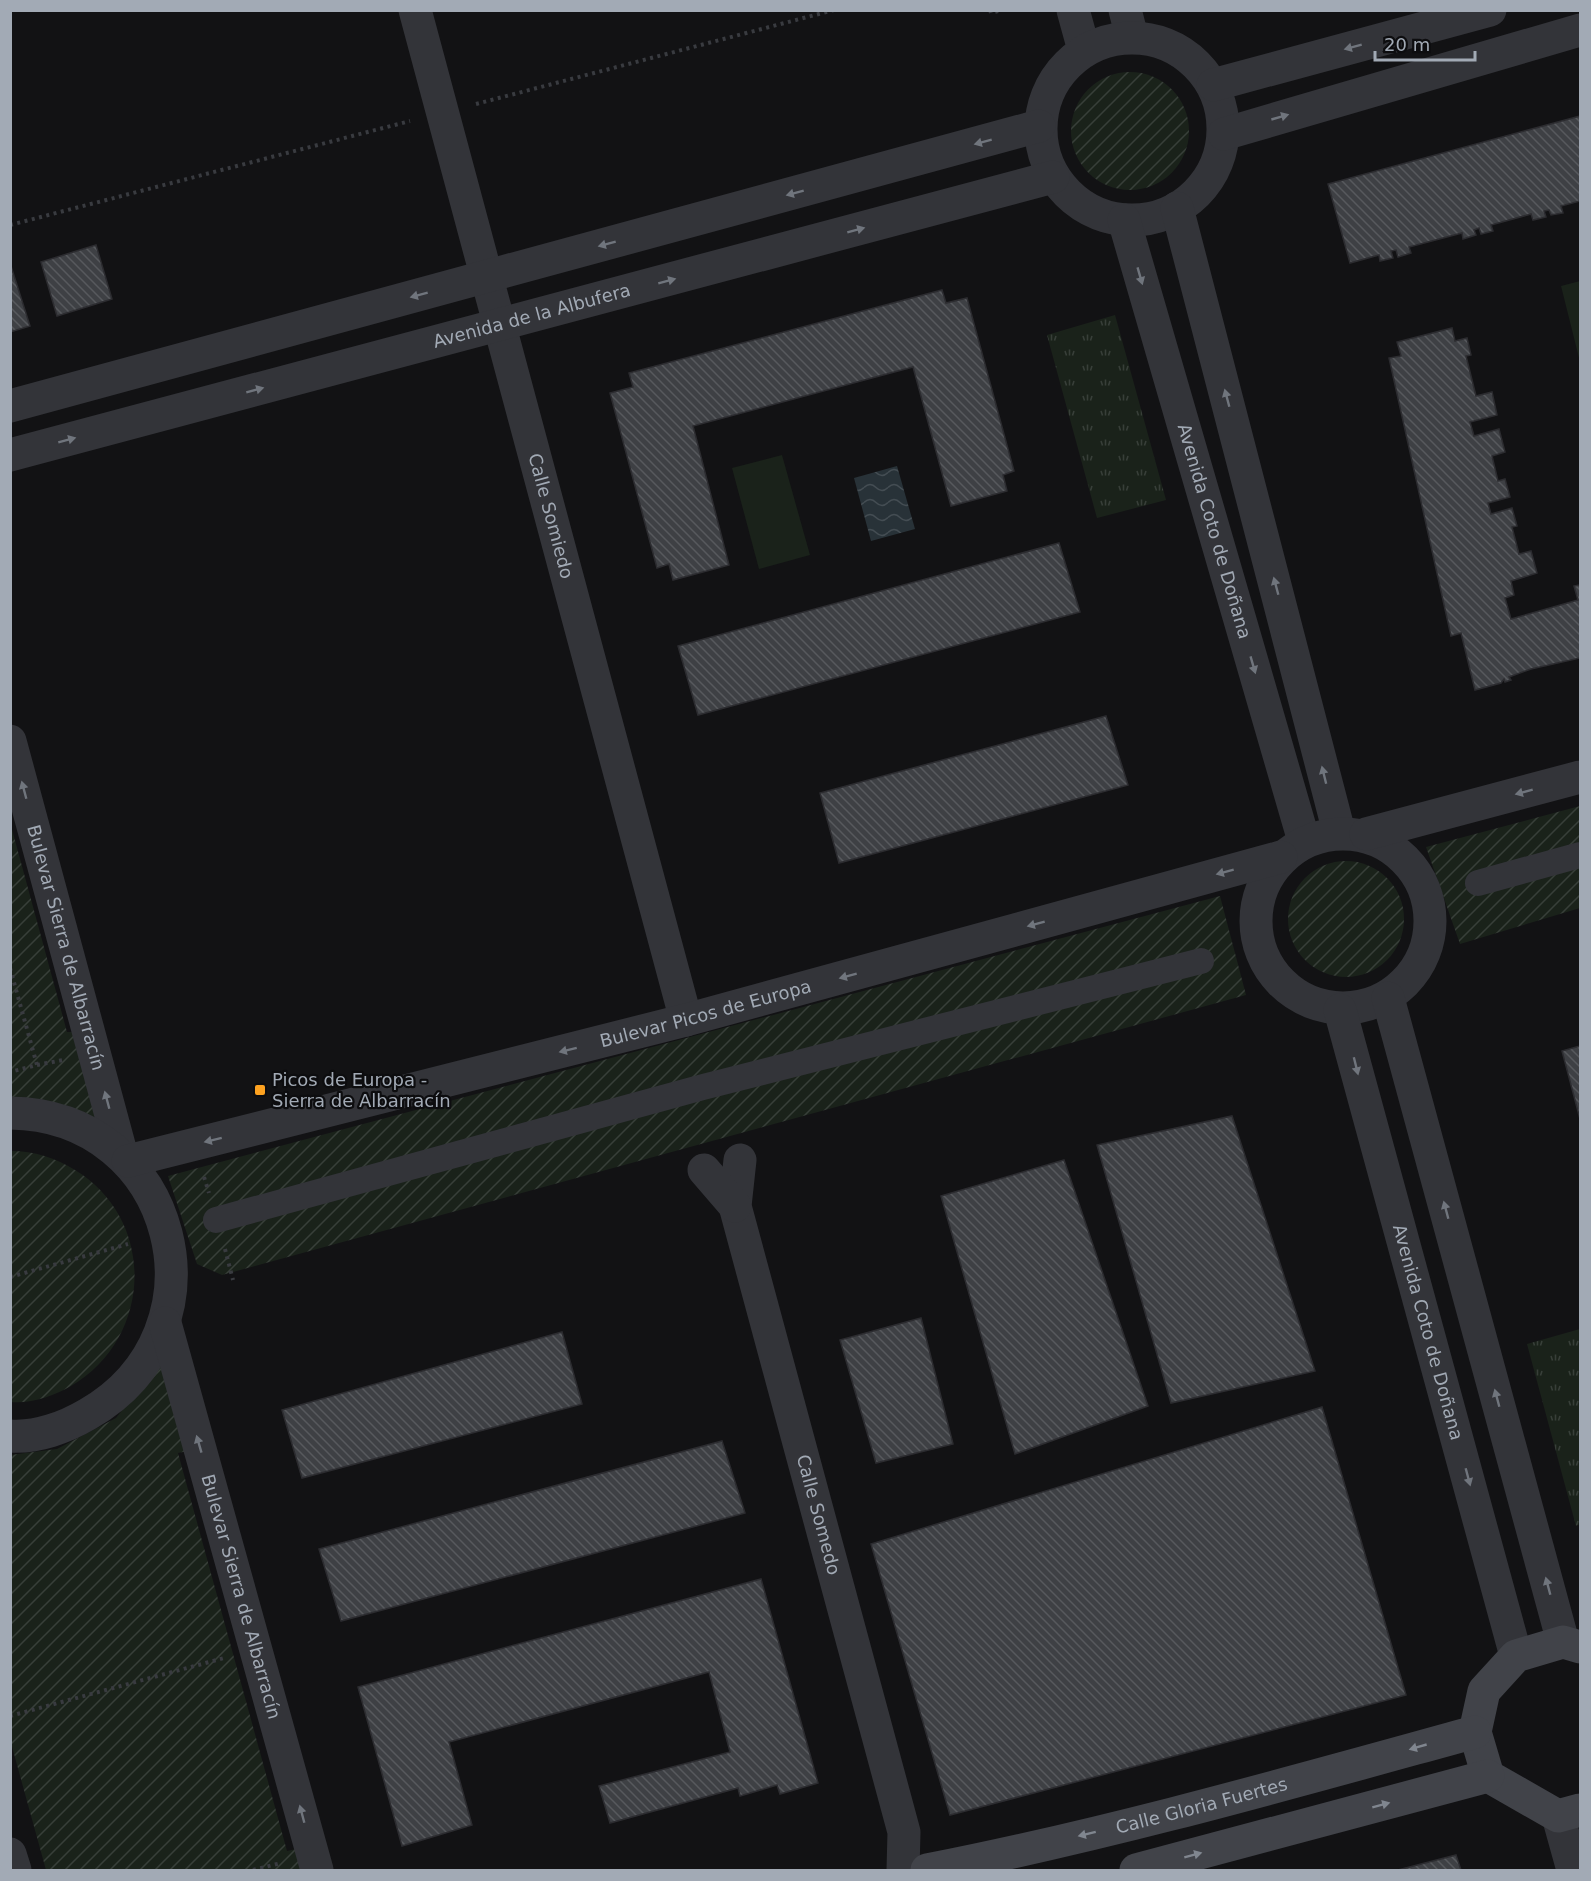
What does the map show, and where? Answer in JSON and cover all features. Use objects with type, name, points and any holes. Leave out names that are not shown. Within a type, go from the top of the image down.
[{"type":"main road","points":[[1488,1776],[1475,1732],[1484,1691],[1516,1656],[1572,1645]]},
{"type":"main road","name":"Calle Gloria Fuertes","points":[[934,1869],[1001,1856],[1308,1778],[1475,1732]]},
{"type":"main road","points":[[1136,1870],[1488,1776],[1569,1813]]},
{"type":"street","name":"Calle Somiedo","points":[[415,10],[686,1020]]},
{"type":"street","points":[[1074,10],[1084,50]]},
{"type":"street","points":[[1213,85],[1490,10]]},
{"type":"street","points":[[1128,24],[1179,50],[1198,65],[1213,85],[1221,109],[1224,134],[1217,164],[1201,189],[1177,208],[1151,218],[1124,220],[1096,213],[1072,199],[1053,177],[1042,153],[1040,126],[1045,96],[1061,70],[1084,50],[1107,40],[1128,24]]},
{"type":"street","points":[[1224,134],[1581,30]]},
{"type":"street","points":[[10,406],[1040,126]]},
{"type":"street","name":"Avenida de la Albufera","points":[[10,455],[1053,177]]},
{"type":"street","points":[[1177,208],[1352,833],[1412,863],[1433,925],[1412,977],[1388,998],[1340,1010],[1312,1004],[1274,977],[1257,942],[1257,897],[1292,849],[1352,833],[1581,777]]},
{"type":"street","name":"Avenida Coto de Doñana","points":[[1124,220],[1292,849]]},
{"type":"street","name":"Bulevar Sierra de Albarracín","points":[[10,741],[125,1159]]},
{"type":"street","name":"Bulevar Picos de Europa","points":[[125,1159],[686,1020],[1292,849]]},
{"type":"street","points":[[1478,883],[1581,855]]},
{"type":"street","points":[[216,1220],[703,1087],[1201,961]]},
{"type":"street","points":[[1388,998],[1572,1645]]},
{"type":"street","name":"Avenida Coto de Doñana","points":[[1340,1010],[1516,1656]]},
{"type":"street","points":[[10,1113],[36,1113],[82,1128],[125,1159],[148,1188],[163,1217],[169,1241],[172,1282],[165,1323],[144,1366],[111,1401],[69,1425],[22,1436],[10,1436]]},
{"type":"street","name":"Calle Somedo","points":[[740,1160],[735,1206],[904,1832],[903,1870]]},
{"type":"street","points":[[704,1170],[735,1206]]},
{"type":"street","name":"Bulevar Sierra de Albarracín","points":[[165,1323],[317,1870]]},
{"type":"street","points":[[1569,1813],[1573,1870]]},
{"type":"street","points":[[904,1832],[934,1869]]},
{"type":"street","points":[[10,1854],[15,1870]]},
{"type":"path","points":[[990,10],[991,13],[1002,10]]},
{"type":"path","points":[[10,968],[37,1065]]},
{"type":"path","points":[[10,1072],[68,1059]]},
{"type":"path","points":[[10,1277],[128,1244]]},
{"type":"path","points":[[10,1716],[228,1657]]},
{"type":"path","points":[[253,1870],[284,1862]]},
{"type":"green space","points":[[1130,72],[1153,76],[1172,89],[1185,108],[1189,131],[1185,154],[1172,173],[1153,186],[1130,190],[1107,186],[1088,173],[1075,154],[1071,131],[1075,108],[1088,89],[1107,76]]},
{"type":"green space","points":[[1580,281],[1580,362],[1561,286]]},
{"type":"green space","points":[[1115,315],[1166,500],[1097,518],[1047,335]]},
{"type":"green space","points":[[782,455],[810,555],[759,569],[732,468]]},
{"type":"green space","points":[[1580,806],[1580,908],[1460,944],[1426,847]]},
{"type":"green space","points":[[10,822],[67,1032],[75,1032],[102,1123],[40,1101],[11,1098]]},
{"type":"green space","points":[[1346,861],[1368,866],[1387,878],[1399,897],[1404,919],[1399,941],[1387,960],[1368,972],[1346,977],[1324,972],[1305,960],[1293,941],[1288,919],[1293,897],[1305,878],[1324,866]]},
{"type":"green space","points":[[1220,896],[1246,995],[222,1275],[197,1264],[168,1176]]},
{"type":"green space","points":[[11,1151],[36,1154],[60,1162],[75,1170],[102,1192],[120,1218],[131,1248],[134,1279],[130,1310],[118,1339],[98,1365],[71,1386],[57,1393],[18,1402],[10,1402]]},
{"type":"green space","points":[[1580,1329],[1580,1524],[1576,1526],[1527,1344]]},
{"type":"green space","points":[[163,1358],[188,1451],[178,1453],[287,1851],[296,1849],[302,1870],[46,1870],[11,1743],[10,1455],[57,1449],[116,1418]]},
{"type":"water","points":[[897,466],[915,529],[871,541],[854,478]]},
{"type":"building","points":[[1580,116],[1580,201],[1561,206],[1563,213],[1551,215],[1549,210],[1544,211],[1546,217],[1533,220],[1531,214],[1491,225],[1493,231],[1481,234],[1479,228],[1474,230],[1476,235],[1463,239],[1462,233],[1409,247],[1411,253],[1398,257],[1396,250],[1391,251],[1393,258],[1380,261],[1379,255],[1350,263],[1328,184]]},
{"type":"building","points":[[96,245],[112,299],[57,316],[41,262]]},
{"type":"building","points":[[10,263],[30,326],[10,332]]},
{"type":"building","points":[[942,290],[946,303],[967,298],[1014,471],[1003,475],[1007,491],[951,506],[913,367],[693,426],[729,565],[673,580],[669,564],[657,568],[610,393],[633,387],[629,373]]},
{"type":"building","points":[[1452,328],[1455,341],[1467,338],[1471,355],[1466,356],[1476,396],[1492,392],[1497,415],[1470,422],[1474,436],[1499,429],[1505,452],[1492,456],[1498,481],[1505,479],[1510,497],[1488,503],[1491,514],[1512,508],[1517,526],[1512,527],[1519,554],[1531,551],[1537,573],[1511,581],[1514,595],[1505,598],[1511,619],[1578,600],[1574,586],[1580,585],[1580,658],[1531,669],[1509,677],[1511,680],[1505,682],[1504,679],[1501,683],[1475,690],[1461,633],[1451,636],[1389,358],[1401,356],[1397,342]]},
{"type":"building","points":[[1059,543],[1080,612],[698,715],[678,646]]},
{"type":"building","points":[[1106,716],[1128,785],[839,863],[820,793]]},
{"type":"building","points":[[1580,1046],[1580,1119],[1562,1051]]},
{"type":"building","points":[[1232,1116],[1315,1371],[1171,1403],[1097,1145]]},
{"type":"building","points":[[1064,1160],[1148,1406],[1015,1454],[941,1196]]},
{"type":"building","points":[[921,1318],[953,1444],[876,1463],[840,1340]]},
{"type":"building","points":[[562,1332],[582,1404],[302,1478],[282,1410]]},
{"type":"building","points":[[1322,1407],[1406,1695],[950,1815],[871,1544]]},
{"type":"building","points":[[722,1441],[745,1513],[341,1621],[319,1549]]},
{"type":"building","points":[[761,1579],[818,1783],[780,1794],[777,1785],[740,1796],[738,1788],[610,1823],[599,1786],[730,1752],[709,1672],[449,1742],[472,1825],[402,1846],[358,1687]]},
{"type":"building","points":[[1456,1855],[1461,1870],[1398,1870]]},
{"type":"place","name":"Picos de Europa - Sierra de Albarracín","points":[[260,1090]]}]
